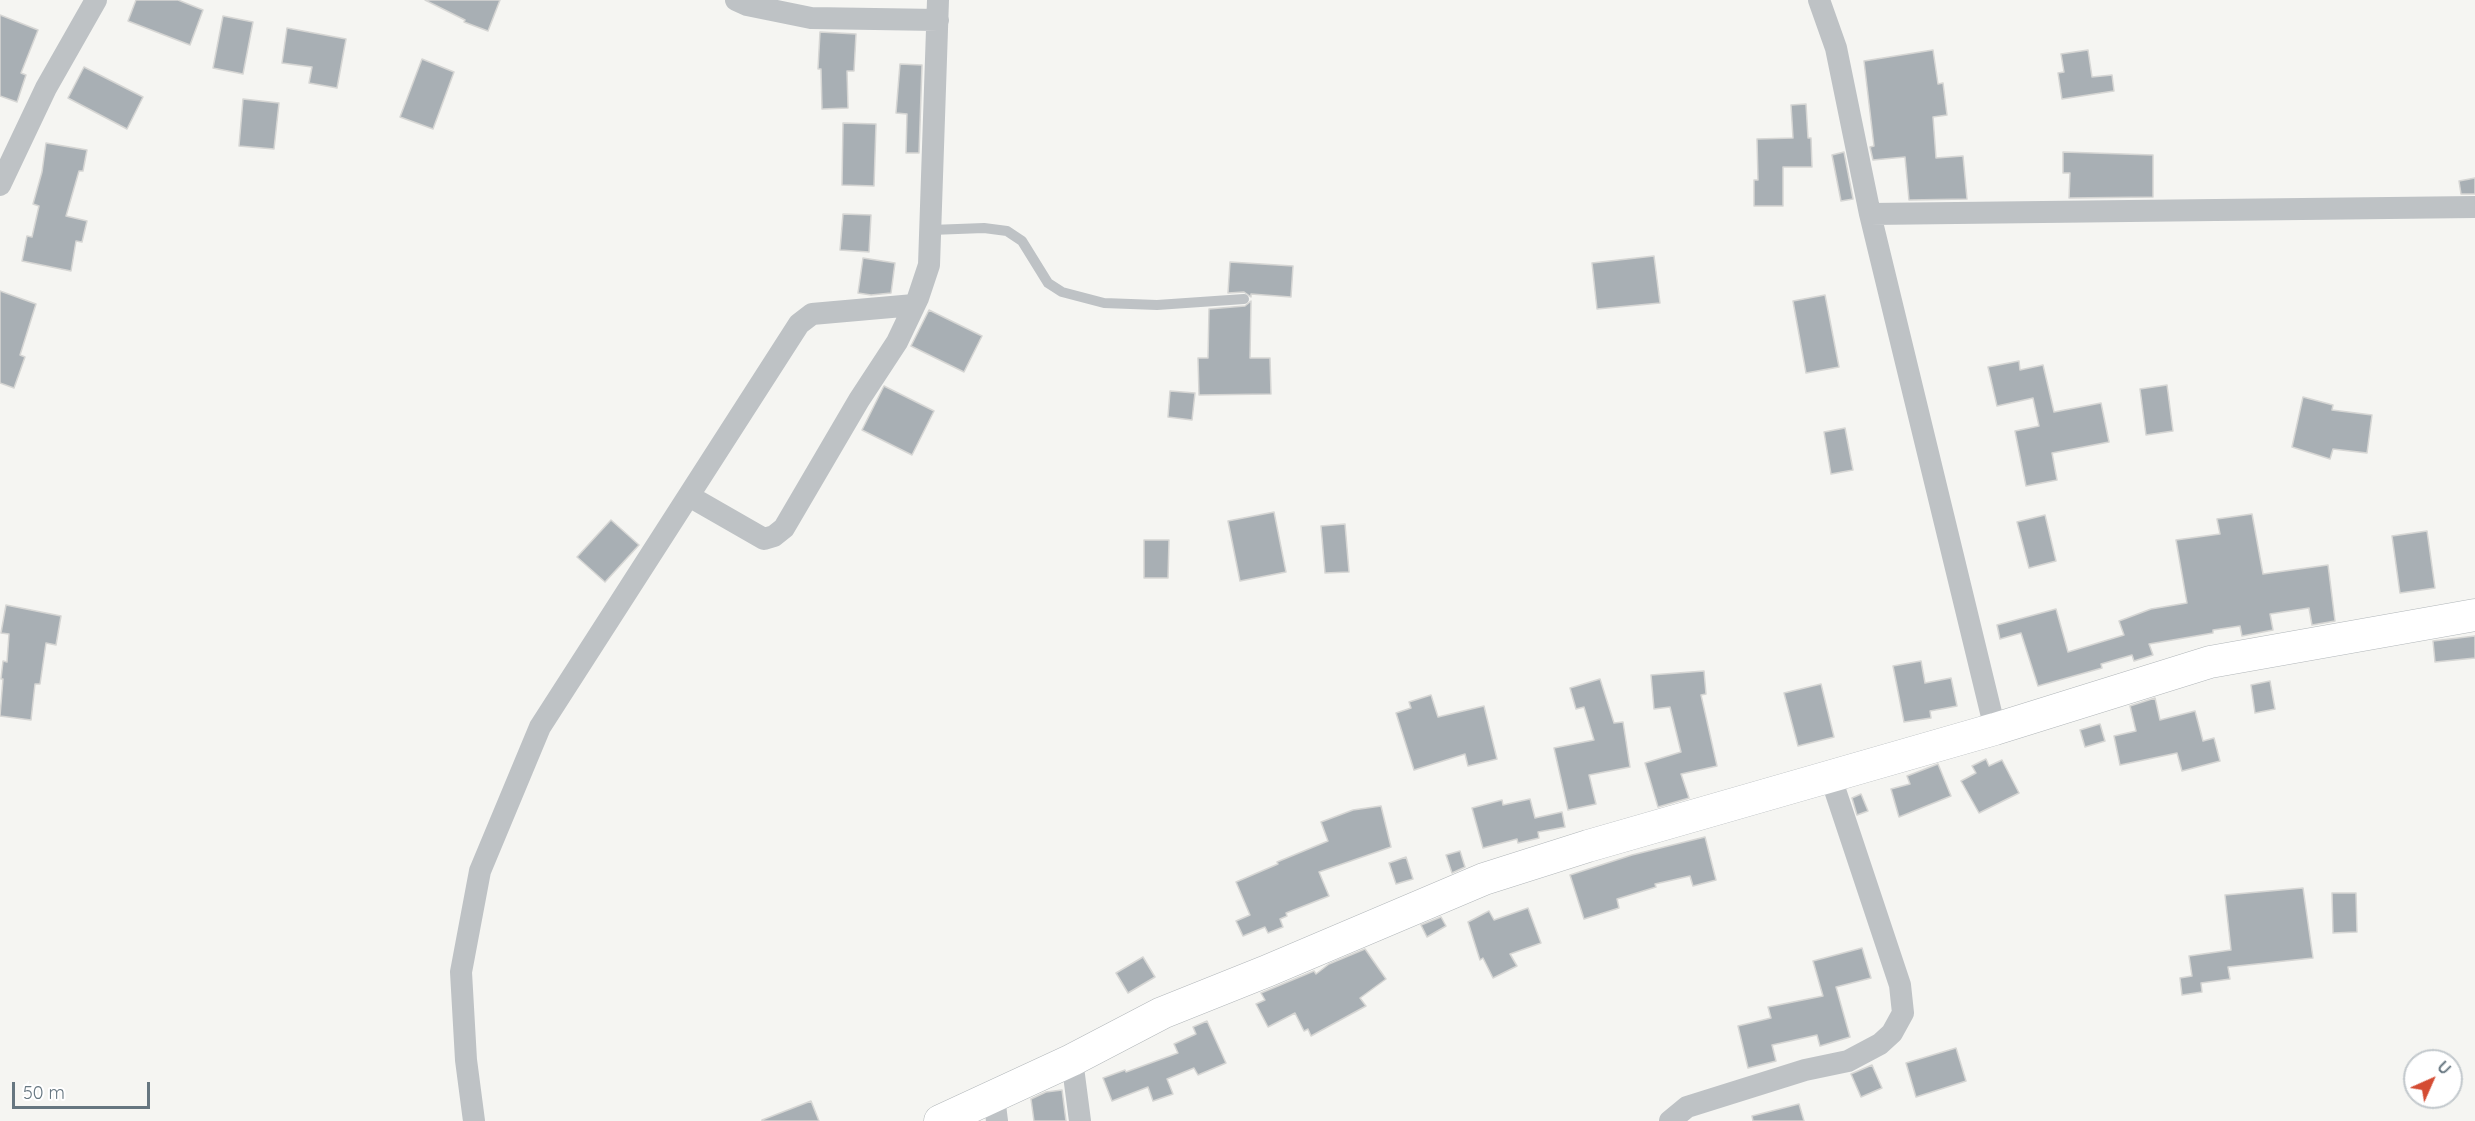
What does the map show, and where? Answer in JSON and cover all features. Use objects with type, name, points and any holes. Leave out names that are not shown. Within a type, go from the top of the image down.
[{"type":"street","points":[[0,185],[46,88],[96,0]]},
{"type":"street","points":[[689,496],[764,539],[774,536],[784,528],[859,400],[897,342],[929,265],[938,10],[811,18],[747,5],[736,0]]},
{"type":"street","points":[[1819,0],[1836,48],[1870,214],[1995,729]]},
{"type":"street","points":[[1870,214],[2475,207]]},
{"type":"street","points":[[474,1121],[466,1060],[461,972],[480,871],[540,728],[799,324],[812,314],[914,305]]},
{"type":"street","points":[[940,1121],[996,1109],[1072,1060],[1162,1012],[1267,971],[1484,879],[1588,846],[1995,729],[2210,662],[2475,615]]},
{"type":"street","points":[[1670,1121],[1687,1107],[1732,1092],[1848,1061],[1880,1044],[1892,1033],[1903,1013],[1899,984],[1831,778]]},
{"type":"street","points":[[1072,1060],[1080,1121]]},
{"type":"lane","points":[[931,230],[984,228],[1007,231],[1022,241],[1048,283],[1062,292],[1104,303],[1157,305],[1244,298]]},
{"type":"building","points":[[136,0],[178,0],[203,10],[190,45],[128,21]]},
{"type":"building","points":[[425,0],[500,0],[488,31],[464,22],[465,20]]},
{"type":"building","points":[[0,15],[38,30],[21,73],[26,75],[17,102],[0,96]]},
{"type":"building","points":[[223,16],[253,22],[243,74],[213,68]]},
{"type":"building","points":[[287,28],[346,39],[337,88],[309,83],[312,67],[282,63]]},
{"type":"building","points":[[820,32],[856,34],[854,71],[847,71],[848,108],[822,109],[821,69],[818,69]]},
{"type":"building","points":[[1933,50],[1938,84],[1943,83],[1947,115],[1933,117],[1936,158],[1963,156],[1967,199],[1909,200],[1905,157],[1873,160],[1870,147],[1874,146],[1864,61]]},
{"type":"building","points":[[2088,50],[2092,77],[2112,75],[2114,91],[2062,99],[2058,73],[2064,72],[2061,54]]},
{"type":"building","points":[[422,59],[454,72],[433,129],[400,117]]},
{"type":"building","points":[[900,64],[922,65],[919,153],[906,153],[907,114],[896,113]]},
{"type":"building","points":[[84,67],[143,97],[127,129],[68,98]]},
{"type":"building","points":[[243,99],[279,103],[274,149],[239,146]]},
{"type":"building","points":[[1806,104],[1812,167],[1783,167],[1783,206],[1754,206],[1754,180],[1758,180],[1757,139],[1793,138],[1791,105]]},
{"type":"building","points":[[843,123],[876,124],[874,186],[842,185]]},
{"type":"building","points":[[46,143],[87,150],[83,171],[79,171],[66,216],[87,221],[82,242],[76,241],[71,271],[22,261],[27,236],[32,237],[39,206],[33,204],[42,172]]},
{"type":"building","points":[[1844,152],[1853,199],[1841,201],[1832,155]]},
{"type":"building","points":[[2063,152],[2153,155],[2153,197],[2069,198],[2070,173],[2063,173]]},
{"type":"building","points":[[2475,178],[2475,194],[2461,194],[2459,181]]},
{"type":"building","points":[[843,214],[871,215],[869,252],[840,250]]},
{"type":"building","points":[[1654,256],[1660,303],[1597,309],[1592,263]]},
{"type":"building","points":[[863,258],[895,263],[891,293],[871,295],[858,293]]},
{"type":"building","points":[[1230,262],[1293,266],[1291,297],[1251,294],[1251,297],[1244,292],[1228,293]]},
{"type":"building","points":[[0,291],[36,304],[20,355],[25,357],[14,388],[0,383]]},
{"type":"building","points":[[1825,295],[1839,367],[1806,373],[1793,301]]},
{"type":"building","points":[[1251,301],[1250,358],[1270,358],[1271,394],[1199,395],[1198,358],[1208,358],[1209,309],[1245,306]]},
{"type":"building","points":[[929,310],[982,336],[964,372],[911,346]]},
{"type":"building","points":[[2019,361],[2020,370],[2043,365],[2054,412],[2101,403],[2109,442],[2052,453],[2057,480],[2026,486],[2015,431],[2039,426],[2033,398],[1997,406],[1988,367]]},
{"type":"building","points":[[2167,385],[2173,431],[2146,435],[2140,389]]},
{"type":"building","points":[[884,386],[934,411],[912,455],[862,430]]},
{"type":"building","points":[[1170,391],[1195,393],[1192,420],[1168,417]]},
{"type":"building","points":[[2303,397],[2333,405],[2332,410],[2372,415],[2367,453],[2333,449],[2330,459],[2292,447]]},
{"type":"building","points":[[1845,428],[1853,470],[1831,474],[1824,432]]},
{"type":"building","points":[[1274,512],[1286,572],[1240,581],[1228,521]]},
{"type":"building","points":[[2252,514],[2263,574],[2328,565],[2335,621],[2312,625],[2309,608],[2270,614],[2273,630],[2242,636],[2240,626],[2149,644],[2153,655],[2134,661],[2132,655],[2101,664],[2102,668],[2038,686],[2021,633],[2000,639],[1997,625],[2056,609],[2068,652],[2124,635],[2119,621],[2151,609],[2187,603],[2176,540],[2220,534],[2217,519]]},
{"type":"building","points":[[2045,515],[2056,561],[2029,568],[2017,522]]},
{"type":"building","points":[[611,520],[639,545],[605,582],[577,557]]},
{"type":"building","points":[[1345,524],[1349,572],[1325,573],[1321,526]]},
{"type":"building","points":[[2427,531],[2435,588],[2400,593],[2392,536]]},
{"type":"building","points":[[1144,540],[1169,540],[1168,578],[1144,578]]},
{"type":"building","points":[[6,605],[61,616],[56,645],[46,643],[40,684],[35,684],[31,720],[0,716],[3,679],[1,679],[3,661],[7,662],[9,634],[1,633]]},
{"type":"building","points":[[2475,636],[2475,658],[2435,662],[2433,641]]},
{"type":"building","points":[[1921,661],[1925,683],[1951,678],[1957,706],[1930,711],[1931,718],[1904,722],[1893,666]]},
{"type":"building","points":[[1704,671],[1706,694],[1701,695],[1717,766],[1681,774],[1689,798],[1658,807],[1645,763],[1681,752],[1670,707],[1654,709],[1651,675]]},
{"type":"building","points":[[1600,679],[1614,723],[1623,722],[1630,767],[1589,775],[1596,804],[1568,810],[1554,748],[1594,740],[1584,707],[1576,709],[1570,688]]},
{"type":"building","points":[[2270,681],[2275,709],[2255,713],[2251,685]]},
{"type":"building","points":[[1821,684],[1834,737],[1798,746],[1784,693]]},
{"type":"building","points":[[1431,695],[1438,717],[1484,706],[1497,759],[1468,766],[1465,754],[1414,770],[1396,713],[1411,708],[1409,702]]},
{"type":"building","points":[[2155,698],[2160,720],[2195,711],[2203,741],[2214,738],[2220,761],[2182,771],[2177,753],[2120,765],[2114,736],[2136,731],[2130,706]]},
{"type":"building","points":[[2100,724],[2105,741],[2085,747],[2080,730]]},
{"type":"building","points":[[1986,759],[1989,766],[2002,760],[2019,793],[1979,813],[1961,781],[1976,773],[1972,766]]},
{"type":"building","points":[[1938,764],[1951,796],[1899,817],[1891,789],[1910,784],[1907,776]]},
{"type":"building","points":[[1861,794],[1868,811],[1857,815],[1852,798]]},
{"type":"building","points":[[1530,799],[1535,818],[1562,812],[1565,827],[1538,832],[1539,838],[1518,843],[1517,839],[1483,848],[1472,808],[1502,800],[1503,805]]},
{"type":"building","points":[[1381,806],[1391,847],[1319,872],[1329,896],[1286,913],[1287,916],[1280,919],[1283,927],[1268,933],[1265,927],[1243,936],[1236,921],[1250,915],[1236,882],[1328,841],[1321,822],[1353,810]]},
{"type":"building","points":[[1705,837],[1716,880],[1693,886],[1690,876],[1655,884],[1656,887],[1617,899],[1619,908],[1584,919],[1570,875],[1632,855]]},
{"type":"building","points":[[1460,851],[1465,867],[1452,873],[1446,855]]},
{"type":"building","points":[[1406,857],[1413,879],[1396,884],[1389,863]]},
{"type":"building","points":[[2303,888],[2313,958],[2228,967],[2230,979],[2201,983],[2202,992],[2182,995],[2180,978],[2192,976],[2189,956],[2231,950],[2225,895]]},
{"type":"building","points":[[2332,893],[2356,893],[2357,932],[2333,933]]},
{"type":"building","points":[[1528,908],[1541,943],[1510,954],[1517,966],[1493,978],[1483,958],[1480,960],[1468,922],[1489,911],[1494,920]]},
{"type":"building","points":[[1441,917],[1446,926],[1427,937],[1421,925]]},
{"type":"building","points":[[1862,948],[1871,978],[1836,987],[1850,1037],[1820,1046],[1817,1035],[1772,1045],[1776,1061],[1748,1068],[1738,1026],[1771,1018],[1768,1007],[1823,996],[1813,961]]},
{"type":"building","points":[[1365,949],[1386,979],[1360,998],[1366,1006],[1311,1036],[1308,1029],[1304,1031],[1295,1013],[1268,1027],[1256,1004],[1265,1000],[1261,993],[1314,971],[1316,974],[1329,964]]},
{"type":"building","points":[[1143,957],[1155,977],[1128,993],[1116,973]]},
{"type":"building","points":[[1207,1021],[1226,1063],[1198,1075],[1194,1068],[1167,1079],[1173,1094],[1153,1101],[1148,1087],[1112,1101],[1103,1078],[1178,1053],[1174,1044],[1196,1034],[1193,1027]]},
{"type":"building","points":[[1956,1048],[1966,1081],[1916,1097],[1906,1063]]},
{"type":"building","points":[[1872,1065],[1882,1088],[1861,1097],[1851,1074]]},
{"type":"building","points":[[1062,1090],[1066,1121],[1034,1121],[1031,1099],[1046,1092]]},
{"type":"building","points":[[811,1101],[819,1121],[762,1121],[762,1120]]},
{"type":"building","points":[[1799,1104],[1804,1121],[1753,1121],[1752,1116]]}]
